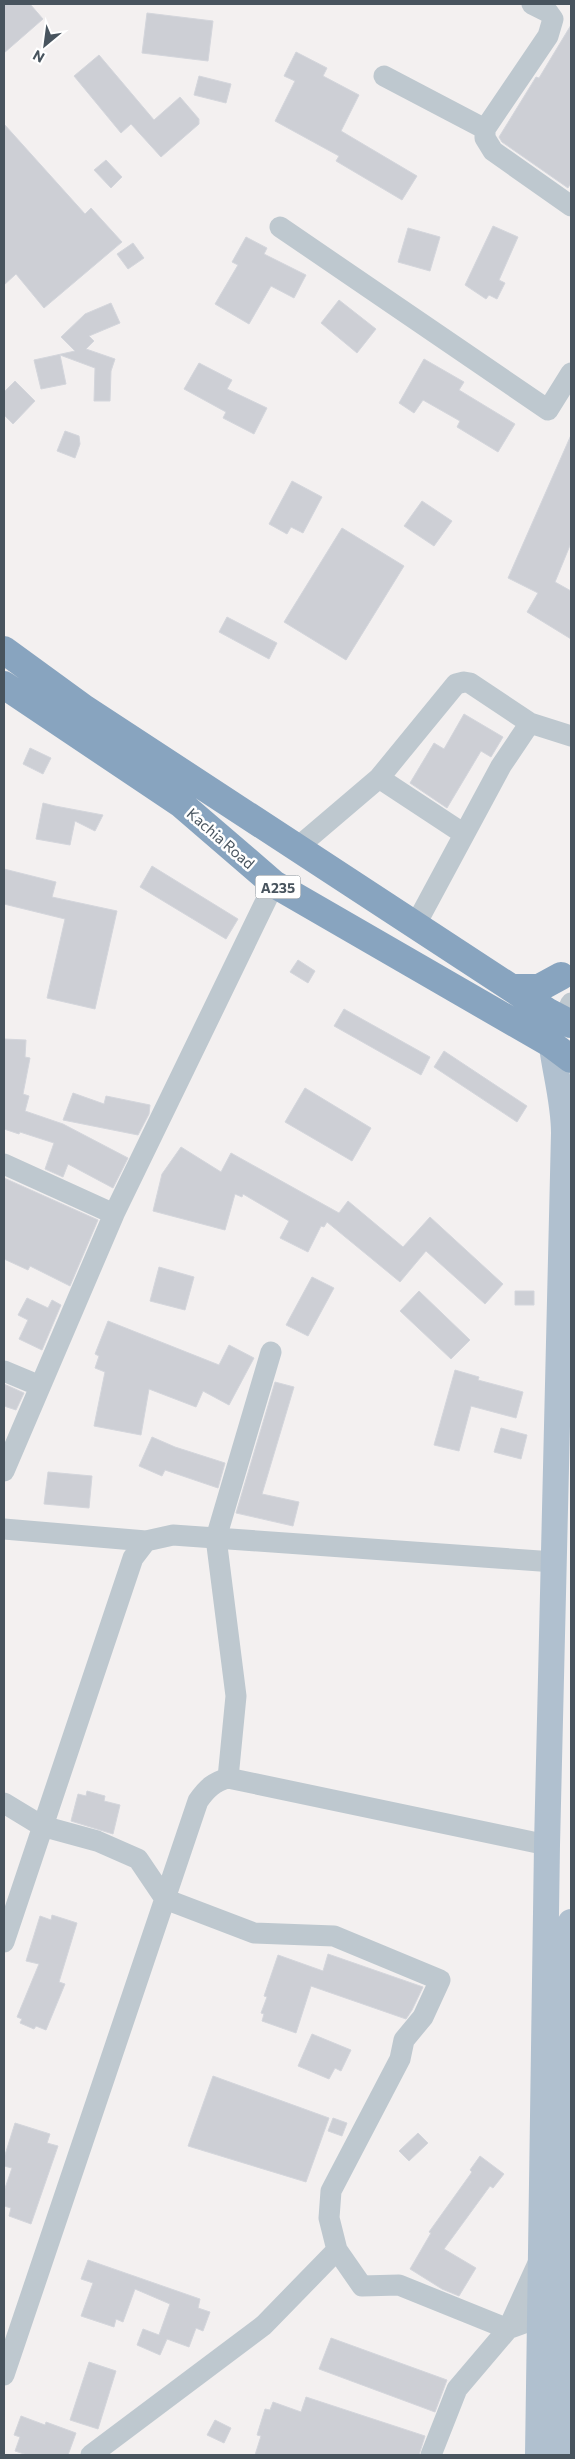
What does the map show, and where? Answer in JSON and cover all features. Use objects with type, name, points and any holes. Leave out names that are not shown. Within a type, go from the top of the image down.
[{"type":"highway","name":"Kachia Road","points":[[4,650],[85,709],[514,988],[564,1028]]},
{"type":"highway","name":"Kachia Road","points":[[4,685],[181,804],[274,884],[564,1028]]},
{"type":"highway","points":[[514,988],[539,988],[566,969]]},
{"type":"main road","points":[[538,2455],[547,1845],[564,1133],[564,1028]]},
{"type":"main road","points":[[564,2446],[571,1922]]},
{"type":"street","points":[[532,4],[548,12],[552,19],[548,36],[485,129],[484,138],[493,151],[571,206]]},
{"type":"street","points":[[384,76],[485,129]]},
{"type":"street","points":[[280,227],[548,410],[571,373]]},
{"type":"street","points":[[298,847],[379,778],[450,692],[460,683],[470,683],[530,723],[571,736]]},
{"type":"street","points":[[416,924],[501,766],[530,723]]},
{"type":"street","points":[[379,778],[464,834]]},
{"type":"street","points":[[4,1471],[114,1214],[274,884]]},
{"type":"street","points":[[564,1028],[552,994],[566,969]]},
{"type":"street","points":[[4,1164],[114,1214]]},
{"type":"street","points":[[228,1778],[236,1696],[216,1538],[271,1352]]},
{"type":"street","points":[[4,1372],[40,1386]]},
{"type":"street","points":[[4,1529],[146,1541],[173,1535],[554,1562]]},
{"type":"street","points":[[4,1942],[134,1558],[146,1541]]},
{"type":"street","points":[[4,2375],[198,1801],[215,1782],[228,1778],[547,1845]]},
{"type":"street","points":[[4,1803],[42,1826],[97,1841],[138,1859],[165,1899],[254,1933],[334,1936],[440,1980],[423,2016],[404,2040],[400,2059],[331,2192],[329,2218],[336,2250],[362,2286],[399,2285],[508,2329],[541,2317]]},
{"type":"street","points":[[91,2455],[264,2325],[336,2250]]},
{"type":"street","points":[[430,2455],[457,2389],[508,2329],[542,2256]]},
{"type":"building","points":[[4,4],[30,4],[43,19],[4,53]]},
{"type":"building","points":[[147,13],[213,21],[208,61],[142,53]]},
{"type":"building","points":[[571,25],[571,183],[568,188],[502,142],[499,137],[536,77],[539,78]]},
{"type":"building","points":[[296,52],[327,68],[323,76],[359,95],[341,131],[417,176],[402,200],[336,161],[339,156],[275,121],[295,81],[284,76]]},
{"type":"building","points":[[99,55],[154,120],[180,97],[199,119],[199,124],[161,157],[131,124],[121,133],[74,76]]},
{"type":"building","points":[[199,76],[231,84],[226,103],[194,95]]},
{"type":"building","points":[[4,124],[85,214],[91,208],[122,242],[44,308],[16,274],[4,285]]},
{"type":"building","points":[[106,160],[122,177],[111,188],[94,170]]},
{"type":"building","points":[[493,226],[518,237],[499,280],[505,283],[497,299],[489,295],[486,299],[465,285]]},
{"type":"building","points":[[408,228],[440,237],[430,271],[398,262]]},
{"type":"building","points":[[246,237],[267,248],[264,254],[306,275],[294,298],[271,286],[249,324],[215,304],[238,265],[232,262]]},
{"type":"building","points":[[133,243],[144,258],[128,269],[117,254]]},
{"type":"building","points":[[339,300],[376,329],[357,353],[321,323]]},
{"type":"building","points":[[111,303],[120,323],[89,336],[94,341],[86,349],[115,359],[111,371],[110,401],[94,401],[95,368],[60,355],[66,384],[41,389],[34,360],[75,351],[61,337],[85,314]]},
{"type":"building","points":[[424,359],[464,382],[459,390],[515,424],[498,452],[457,427],[460,421],[423,400],[414,413],[399,403]]},
{"type":"building","points":[[199,363],[232,380],[227,389],[267,408],[254,434],[223,418],[226,412],[184,389]]},
{"type":"building","points":[[15,381],[35,401],[13,424],[4,415],[4,392]]},
{"type":"building","points":[[65,431],[79,436],[80,444],[75,458],[57,451]]},
{"type":"building","points":[[571,435],[571,543],[555,582],[571,591],[571,639],[527,612],[538,593],[508,578]]},
{"type":"building","points":[[292,481],[322,497],[303,533],[291,527],[287,534],[269,524]]},
{"type":"building","points":[[422,501],[452,521],[434,546],[404,526]]},
{"type":"building","points":[[342,528],[404,566],[346,660],[284,622]]},
{"type":"building","points":[[227,617],[277,643],[269,659],[219,632]]},
{"type":"building","points":[[464,714],[503,737],[491,757],[481,751],[447,808],[410,783],[434,743],[444,749]]},
{"type":"building","points":[[30,748],[51,758],[43,774],[23,764]]},
{"type":"building","points":[[43,803],[103,815],[95,831],[75,821],[70,845],[36,839]]},
{"type":"building","points":[[152,866],[238,919],[226,939],[140,887]]},
{"type":"building","points":[[4,869],[56,882],[52,897],[117,911],[95,1009],[47,998],[65,919],[4,904]]},
{"type":"building","points":[[298,960],[315,971],[308,983],[290,972]]},
{"type":"building","points":[[344,1009],[430,1057],[421,1075],[334,1026]]},
{"type":"building","points":[[4,1039],[26,1040],[25,1057],[30,1058],[23,1094],[29,1096],[25,1111],[63,1124],[128,1158],[113,1188],[68,1164],[63,1177],[45,1169],[54,1143],[4,1129]]},
{"type":"building","points":[[444,1051],[527,1106],[517,1122],[434,1067]]},
{"type":"building","points":[[305,1088],[371,1128],[352,1161],[285,1122]]},
{"type":"building","points":[[73,1093],[104,1104],[106,1096],[150,1105],[149,1114],[138,1135],[63,1120]]},
{"type":"building","points":[[181,1147],[221,1172],[231,1153],[339,1213],[348,1201],[403,1247],[430,1217],[503,1284],[485,1304],[426,1251],[400,1282],[327,1222],[324,1227],[321,1226],[308,1252],[280,1238],[289,1221],[243,1194],[242,1197],[235,1194],[225,1230],[153,1211],[162,1174]]},
{"type":"building","points":[[4,1178],[98,1220],[70,1286],[30,1266],[28,1270],[4,1259]]},
{"type":"building","points":[[159,1267],[194,1277],[185,1310],[150,1301]]},
{"type":"building","points":[[312,1277],[334,1288],[308,1336],[286,1325]]},
{"type":"building","points":[[419,1291],[470,1340],[451,1359],[400,1311]]},
{"type":"building","points":[[515,1291],[534,1291],[534,1305],[515,1305]]},
{"type":"building","points":[[27,1298],[48,1308],[52,1300],[61,1305],[42,1350],[19,1339],[28,1320],[18,1315]]},
{"type":"building","points":[[108,1321],[219,1365],[229,1345],[254,1358],[229,1405],[203,1391],[196,1407],[149,1389],[141,1435],[94,1426],[105,1372],[95,1368],[99,1356],[95,1354]]},
{"type":"building","points":[[455,1370],[479,1377],[478,1380],[523,1392],[516,1418],[471,1406],[459,1451],[434,1445]]},
{"type":"building","points":[[275,1382],[294,1387],[262,1494],[299,1502],[293,1526],[236,1513]]},
{"type":"building","points":[[4,1384],[24,1393],[16,1410],[4,1406]]},
{"type":"building","points":[[501,1428],[527,1435],[521,1459],[494,1452]]},
{"type":"building","points":[[152,1437],[175,1447],[225,1463],[218,1488],[165,1470],[162,1476],[139,1466]]},
{"type":"building","points":[[48,1472],[92,1476],[89,1508],[44,1504]]},
{"type":"building","points":[[87,1791],[105,1796],[104,1801],[120,1805],[113,1834],[71,1821],[78,1794],[86,1796]]},
{"type":"building","points":[[52,1915],[77,1923],[59,1982],[65,1984],[46,2030],[36,2026],[34,2029],[20,2023],[22,2019],[17,2017],[39,1964],[26,1961],[40,1916],[51,1920]]},
{"type":"building","points":[[328,1954],[423,1987],[406,2019],[311,1986],[296,2033],[262,2021],[264,2014],[261,2013],[267,1997],[264,1996],[278,1955],[323,1971]]},
{"type":"building","points":[[312,2034],[351,2050],[341,2071],[335,2068],[329,2079],[298,2066]]},
{"type":"building","points":[[213,2076],[329,2118],[306,2182],[188,2146]]},
{"type":"building","points":[[333,2118],[347,2123],[342,2136],[328,2131]]},
{"type":"building","points":[[15,2123],[50,2134],[47,2143],[58,2146],[31,2224],[9,2216],[11,2208],[4,2206],[4,2191],[12,2168],[4,2166],[4,2158]]},
{"type":"building","points":[[418,2133],[428,2143],[409,2161],[399,2151]]},
{"type":"building","points":[[480,2156],[504,2174],[493,2188],[490,2186],[444,2249],[476,2268],[459,2296],[442,2289],[410,2269],[431,2233],[429,2232],[472,2172],[470,2170]]},
{"type":"building","points":[[88,2260],[200,2299],[198,2308],[210,2312],[203,2331],[196,2328],[189,2347],[167,2339],[160,2355],[137,2345],[143,2329],[159,2335],[170,2304],[135,2289],[123,2322],[116,2319],[114,2327],[81,2316],[93,2283],[81,2279]]},
{"type":"building","points":[[331,2338],[447,2380],[435,2412],[319,2369]]},
{"type":"building","points":[[89,2362],[116,2371],[98,2429],[70,2420]]},
{"type":"building","points":[[306,2397],[425,2436],[419,2455],[255,2455],[261,2436],[257,2435],[265,2409],[270,2410],[273,2402],[301,2412]]},
{"type":"building","points":[[21,2416],[45,2425],[46,2422],[76,2433],[68,2455],[27,2455],[15,2451],[20,2437],[14,2435]]},
{"type":"building","points":[[215,2420],[231,2428],[224,2443],[207,2435]]}]
